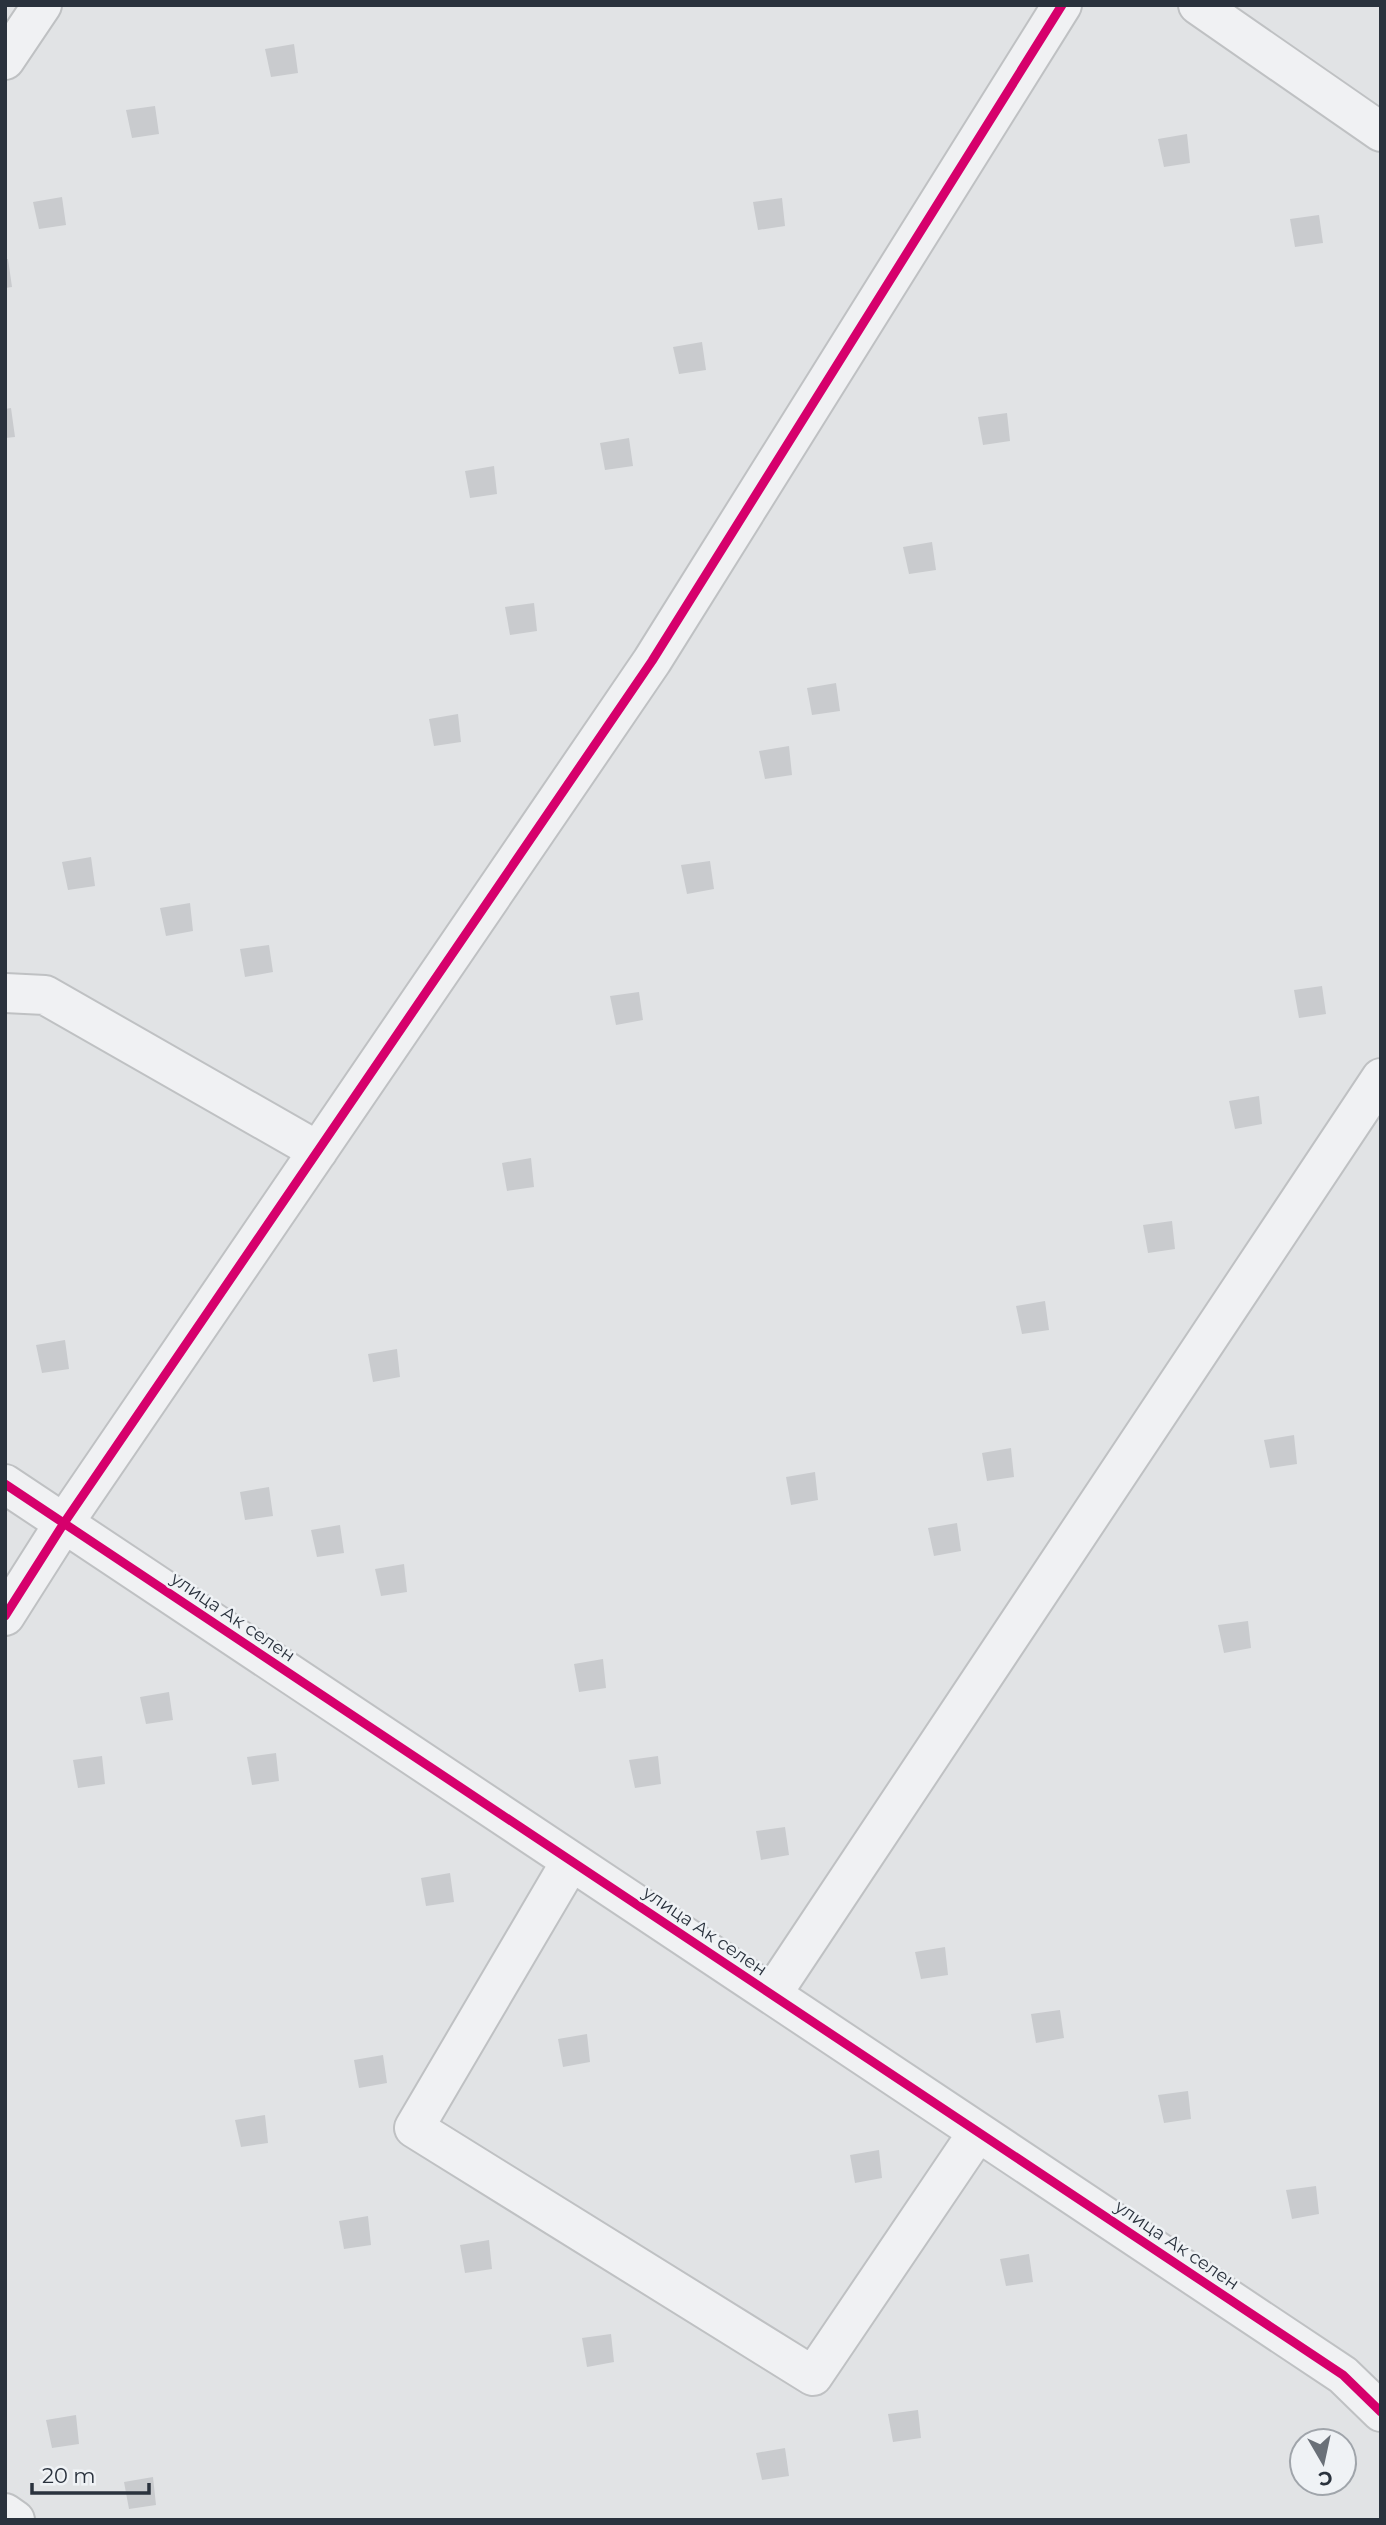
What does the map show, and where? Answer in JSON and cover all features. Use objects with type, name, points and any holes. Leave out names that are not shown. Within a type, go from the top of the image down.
[{"type":"street","points":[[5,60],[42,5]]},
{"type":"street","points":[[5,1616],[64,1523],[652,661],[1062,5]]},
{"type":"street","points":[[1198,5],[1381,132]]},
{"type":"street","points":[[5,993],[45,995],[318,1151]]},
{"type":"street","points":[[772,1994],[1381,1078]]},
{"type":"street","name":"улица Ак селен","points":[[5,1484],[1343,2375],[1381,2412]]},
{"type":"street","points":[[571,1861],[414,2128],[813,2376],[978,2132]]},
{"type":"street","points":[[5,2514],[15,2520]]},
{"type":"building","points":[[294,44],[298,73],[271,77],[265,49]]},
{"type":"building","points":[[155,106],[159,134],[132,138],[126,110]]},
{"type":"building","points":[[1187,134],[1190,163],[1164,167],[1158,139]]},
{"type":"building","points":[[62,197],[66,225],[39,229],[33,202]]},
{"type":"building","points":[[782,198],[785,226],[758,230],[753,202]]},
{"type":"building","points":[[1319,215],[1323,243],[1295,247],[1290,219]]},
{"type":"building","points":[[5,259],[8,259],[12,287],[5,288]]},
{"type":"building","points":[[702,342],[706,370],[679,374],[673,347]]},
{"type":"building","points":[[11,408],[15,437],[5,438],[5,409]]},
{"type":"building","points":[[1007,413],[1010,441],[983,445],[978,417]]},
{"type":"building","points":[[629,438],[633,466],[605,470],[600,443]]},
{"type":"building","points":[[494,466],[497,494],[470,498],[465,471]]},
{"type":"building","points":[[932,542],[936,570],[909,574],[903,547]]},
{"type":"building","points":[[534,603],[537,631],[510,635],[505,607]]},
{"type":"building","points":[[836,683],[840,711],[812,715],[807,688]]},
{"type":"building","points":[[458,714],[461,742],[434,746],[429,719]]},
{"type":"building","points":[[789,746],[792,775],[765,779],[759,751]]},
{"type":"building","points":[[91,857],[95,886],[68,890],[62,862]]},
{"type":"building","points":[[710,861],[714,889],[687,894],[681,865]]},
{"type":"building","points":[[190,903],[193,931],[166,936],[160,908]]},
{"type":"building","points":[[269,945],[273,972],[245,977],[240,949]]},
{"type":"building","points":[[1322,986],[1326,1014],[1299,1018],[1294,990]]},
{"type":"building","points":[[639,992],[643,1020],[616,1025],[610,996]]},
{"type":"building","points":[[1259,1096],[1262,1124],[1235,1129],[1229,1101]]},
{"type":"building","points":[[531,1158],[534,1187],[507,1191],[502,1163]]},
{"type":"building","points":[[1172,1221],[1175,1249],[1148,1253],[1143,1225]]},
{"type":"building","points":[[1045,1301],[1049,1330],[1022,1334],[1016,1306]]},
{"type":"building","points":[[65,1340],[69,1369],[42,1373],[36,1345]]},
{"type":"building","points":[[397,1349],[400,1377],[373,1382],[368,1354]]},
{"type":"building","points":[[1294,1435],[1297,1464],[1270,1468],[1264,1440]]},
{"type":"building","points":[[1011,1448],[1014,1477],[987,1481],[982,1453]]},
{"type":"building","points":[[815,1472],[818,1500],[791,1505],[786,1477]]},
{"type":"building","points":[[269,1487],[273,1516],[245,1520],[240,1492]]},
{"type":"building","points":[[957,1523],[961,1551],[934,1556],[928,1528]]},
{"type":"building","points":[[340,1525],[344,1553],[317,1557],[311,1530]]},
{"type":"building","points":[[404,1564],[407,1592],[381,1596],[375,1569]]},
{"type":"building","points":[[1248,1621],[1251,1648],[1224,1653],[1218,1625]]},
{"type":"building","points":[[603,1659],[606,1688],[579,1692],[574,1664]]},
{"type":"building","points":[[169,1692],[173,1720],[146,1724],[140,1697]]},
{"type":"building","points":[[276,1753],[279,1781],[252,1785],[247,1757]]},
{"type":"building","points":[[102,1756],[105,1784],[78,1788],[73,1760]]},
{"type":"building","points":[[658,1756],[661,1784],[635,1788],[629,1760]]},
{"type":"building","points":[[785,1827],[789,1855],[761,1860],[756,1831]]},
{"type":"building","points":[[450,1873],[454,1902],[426,1906],[421,1878]]},
{"type":"building","points":[[945,1947],[948,1975],[921,1979],[915,1952]]},
{"type":"building","points":[[1060,2010],[1064,2038],[1036,2043],[1031,2014]]},
{"type":"building","points":[[587,2034],[590,2062],[563,2067],[558,2039]]},
{"type":"building","points":[[383,2055],[387,2083],[359,2088],[354,2060]]},
{"type":"building","points":[[1188,2091],[1191,2119],[1164,2123],[1158,2095]]},
{"type":"building","points":[[265,2115],[268,2143],[241,2147],[235,2120]]},
{"type":"building","points":[[879,2150],[882,2178],[855,2183],[850,2155]]},
{"type":"building","points":[[1316,2186],[1319,2214],[1292,2219],[1286,2190]]},
{"type":"building","points":[[368,2216],[371,2245],[344,2249],[339,2221]]},
{"type":"building","points":[[489,2240],[492,2269],[465,2273],[460,2245]]},
{"type":"building","points":[[1029,2254],[1033,2282],[1006,2286],[1000,2259]]},
{"type":"building","points":[[611,2334],[614,2362],[587,2367],[582,2338]]},
{"type":"building","points":[[918,2410],[921,2438],[893,2442],[888,2414]]},
{"type":"building","points":[[76,2415],[79,2444],[52,2448],[46,2420]]},
{"type":"building","points":[[785,2448],[789,2476],[762,2480],[756,2453]]},
{"type":"building","points":[[153,2477],[156,2505],[129,2509],[124,2482]]},
{"type":"cycle path","points":[[5,1616],[64,1523],[652,661],[1062,5]]},
{"type":"cycle path","points":[[5,1484],[1343,2375],[1381,2412]]}]
